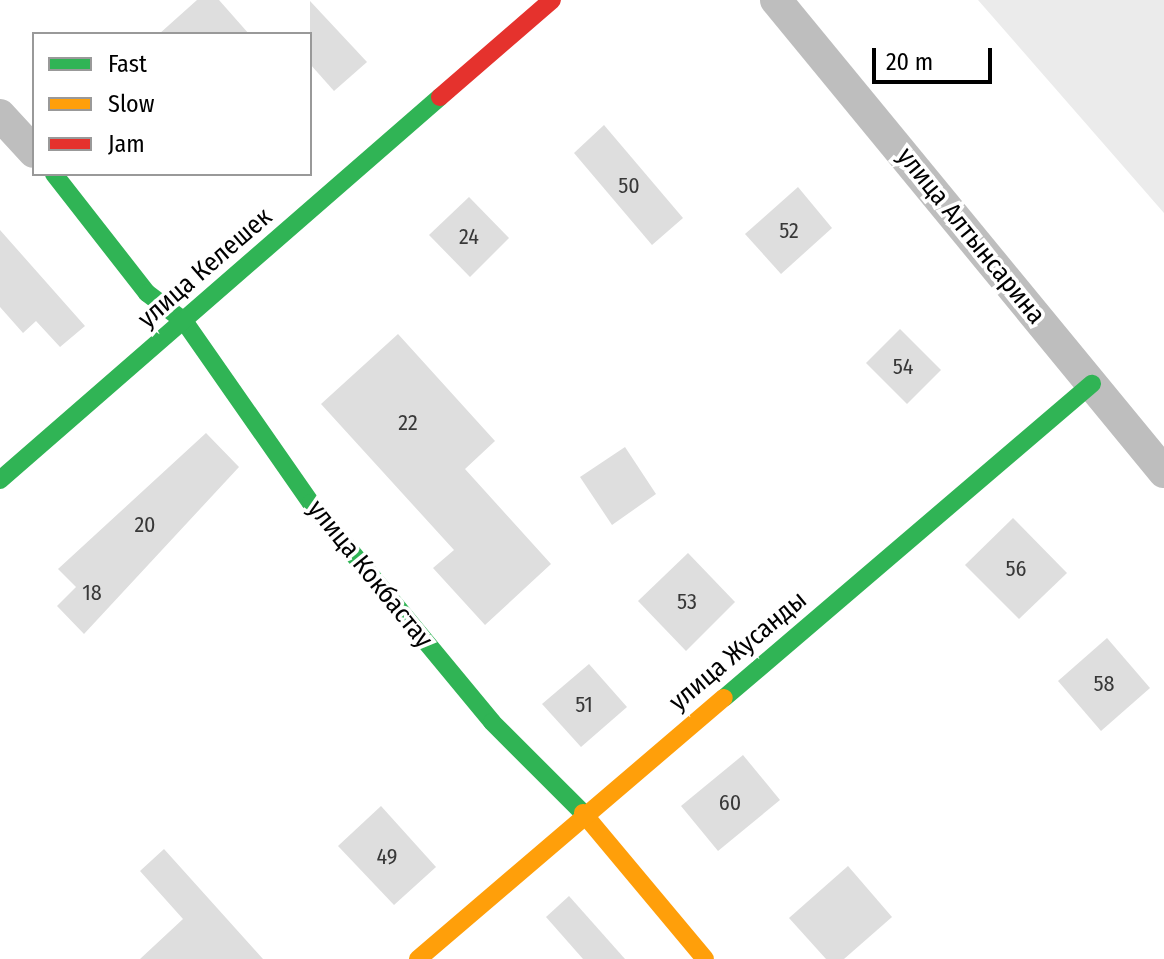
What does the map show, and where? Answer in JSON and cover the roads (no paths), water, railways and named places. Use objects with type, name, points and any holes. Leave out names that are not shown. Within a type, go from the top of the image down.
[{"type":"street","name":"улица Келешек","points":[[0,480],[552,0]]},
{"type":"street","name":"улица Алтынсарина","points":[[776,0],[1164,472]]},
{"type":"street","points":[[0,115],[32,150]]},
{"type":"street","name":"улица Кокбастау","points":[[56,176],[147,293],[184,321],[311,503],[492,722],[585,815],[705,959]]},
{"type":"street","name":"улица Жусанды","points":[[418,959],[1092,384]]}]
